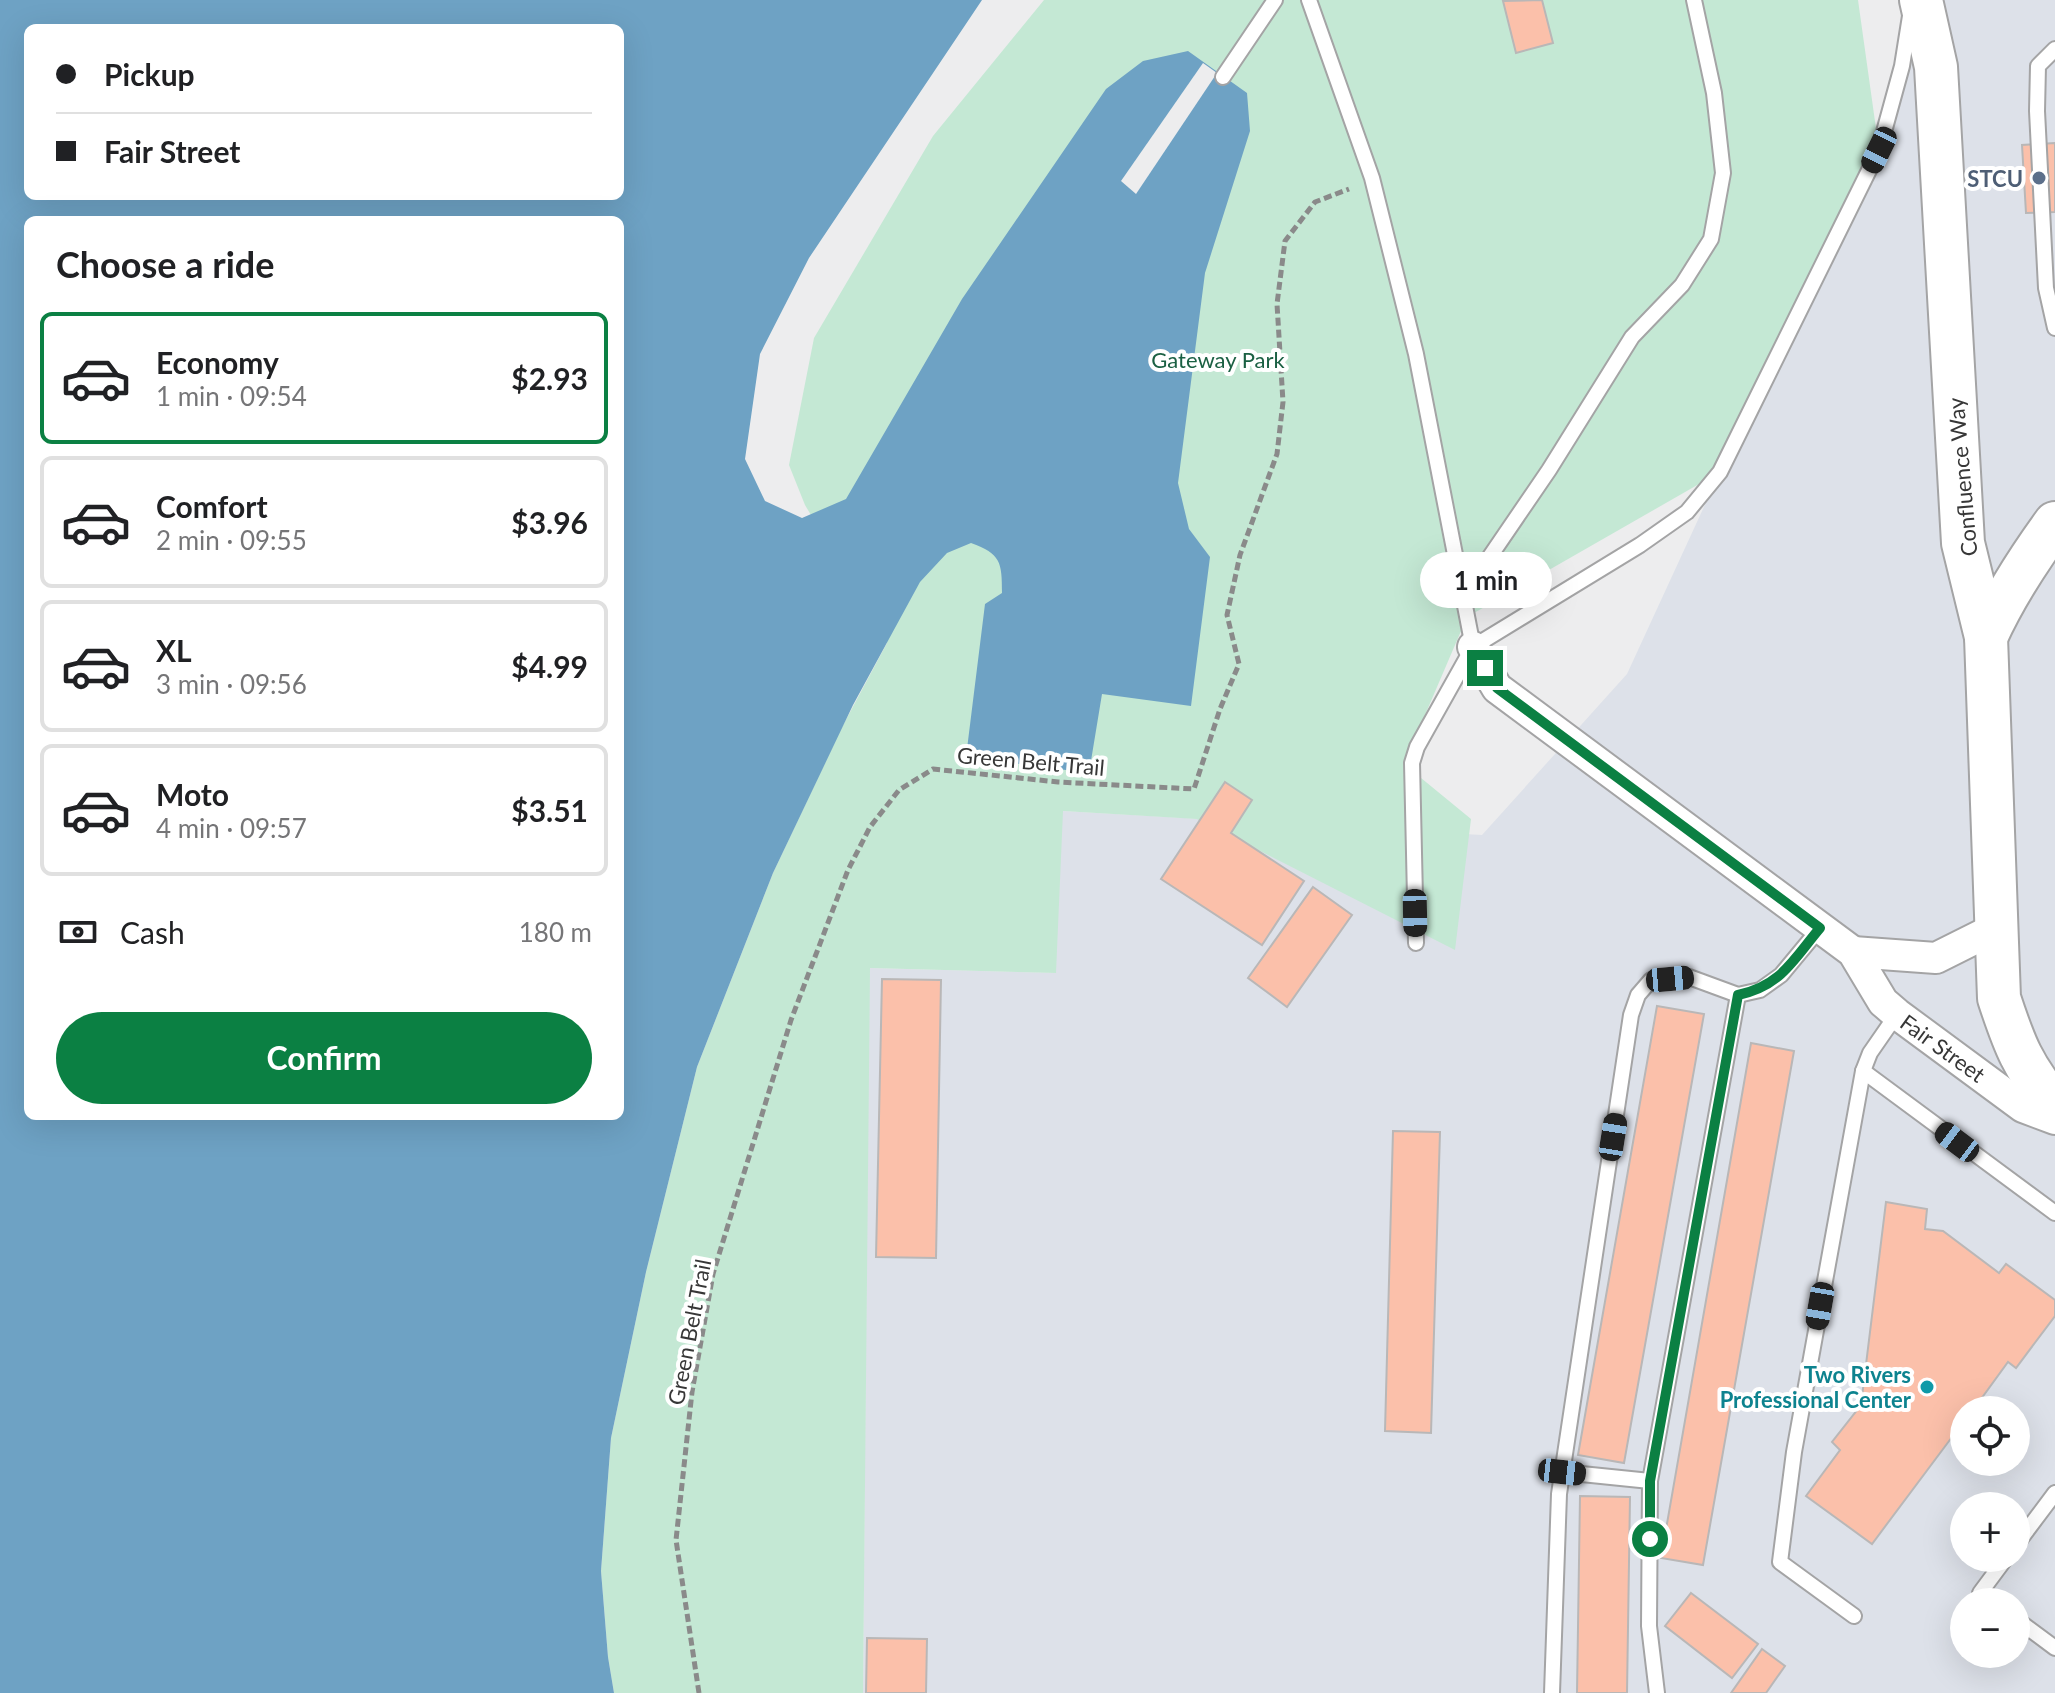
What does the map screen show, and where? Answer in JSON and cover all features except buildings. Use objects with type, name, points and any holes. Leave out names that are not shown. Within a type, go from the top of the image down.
[{"type":"street","name":"Confluence Way","points":[[1921,0],[1936,67],[1963,543],[1986,637],[1999,998],[2015,1048]]},
{"type":"street","points":[[1986,637],[2002,600],[2055,523]]},
{"type":"street","name":"Fair Street","points":[[1473,647],[1497,688],[1853,952],[1883,1002],[1897,1014],[2023,1107],[2055,1119]]},
{"type":"street","points":[[1853,952],[1936,958],[1996,928]]},
{"type":"street","name":"Fair Street","points":[[2015,1048],[2037,1084],[2055,1105]]},
{"type":"lane","points":[[1223,77],[1275,0]]},
{"type":"lane","points":[[1309,0],[1372,178],[1416,354],[1473,647]]},
{"type":"lane","points":[[1463,596],[1549,470],[1632,337],[1682,285],[1711,239],[1723,173],[1714,93],[1694,0]]},
{"type":"lane","points":[[1416,943],[1412,763],[1417,747],[1473,647],[1640,545],[1687,512],[1720,472],[1879,150],[1902,66],[1913,0]]},
{"type":"lane","points":[[2055,49],[2038,66],[2037,111],[2046,288],[2055,328]]},
{"type":"lane","points":[[1552,1693],[1559,1494],[1631,1015],[1638,995],[1651,980],[1689,977],[1738,995],[1760,990],[1781,975],[1820,928]]},
{"type":"lane","points":[[1657,1693],[1649,1626],[1650,1481],[1738,995]]},
{"type":"lane","points":[[1854,1616],[1780,1562],[1794,1452],[1863,1071],[1870,1053],[1897,1014]]},
{"type":"lane","points":[[1863,1071],[2055,1213]]},
{"type":"lane","points":[[1562,1472],[1650,1481]]},
{"type":"lane","points":[[2030,1526],[2055,1493]]},
{"type":"lane","points":[[2030,1629],[2055,1648]]},
{"type":"path","name":"Green Belt Trail","points":[[699,1693],[676,1540],[692,1392],[713,1274],[791,1020],[848,870],[870,827],[899,790],[933,769],[1058,782],[1194,789],[1220,709],[1239,664],[1227,615],[1240,555],[1277,454],[1283,402],[1277,304],[1285,241],[1315,202],[1372,178]]},
{"type":"shaded area","points":[[1913,0],[2055,0],[2055,1693],[863,1693],[869,968],[1055,973],[1062,811],[1482,835],[1627,674],[1720,472],[1879,150]]},
{"type":"green space","name":"Gateway Park","points":[[1044,0],[1858,0],[1879,150],[1720,472],[1467,617],[1404,764],[1471,819],[1455,950],[1197,819],[1063,811],[1056,973],[870,968],[863,1693],[614,1693],[601,1571],[611,1438],[646,1272],[697,1067],[773,873],[841,729],[887,643],[805,505],[789,465],[814,338],[933,136]]},
{"type":"water","points":[[0,0],[982,0],[809,258],[760,354],[745,459],[765,501],[802,518],[846,499],[962,299],[1106,89],[1143,61],[1188,51],[1247,93],[1250,131],[1205,273],[1178,483],[1189,529],[1210,557],[1191,706],[1102,694],[1089,773],[966,757],[985,604],[1002,593],[1000,566],[994,555],[971,543],[947,553],[920,582],[853,705],[773,873],[697,1067],[646,1272],[611,1438],[601,1571],[614,1693],[0,1693]]},
{"type":"pier","points":[[1203,63],[1217,73],[1136,194],[1121,181]]},
{"type":"place","name":"STCU","points":[[2039,178]]},
{"type":"place","name":"Two Rivers Professional Center","points":[[1927,1387]]},
{"type":"route","points":[[1485,668],[1497,688],[1820,928],[1781,975],[1760,990],[1738,995],[1650,1481],[1650,1539]]}]
